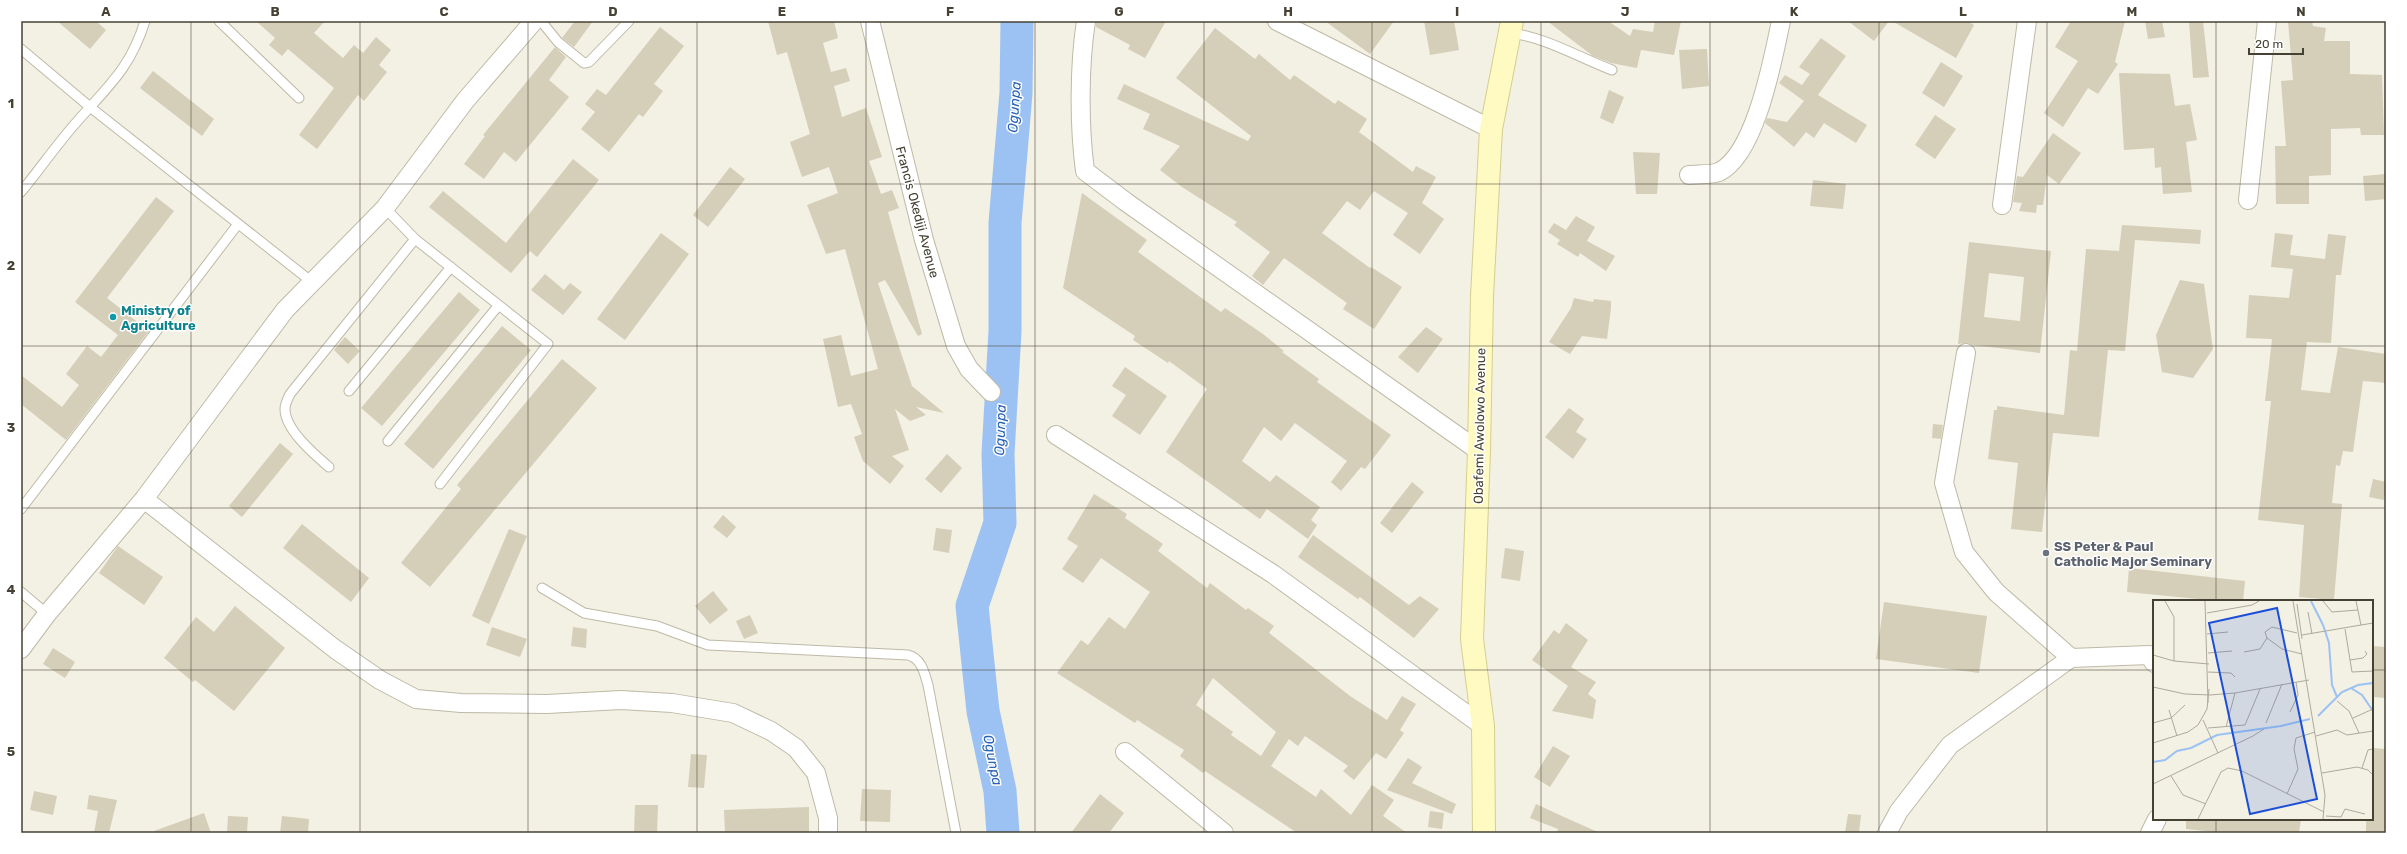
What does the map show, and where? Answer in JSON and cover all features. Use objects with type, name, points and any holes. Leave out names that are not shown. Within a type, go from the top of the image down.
[{"type":"main road","name":"Obafemi Awolowo Avenue","points":[[1484,833],[1483,726],[1472,639],[1479,451],[1482,296],[1491,129],[1511,27]]},
{"type":"street","points":[[21,650],[48,614],[144,500],[285,310],[385,208],[465,101],[534,21]]},
{"type":"street","name":"Francis Okediji Avenue","points":[[870,21],[924,240],[956,346],[969,369],[991,392]]},
{"type":"street","points":[[1086,21],[1083,41],[1081,142],[1085,171],[1126,202],[1479,451]]},
{"type":"street","points":[[1277,21],[1491,129]]},
{"type":"street","points":[[1689,175],[1719,172],[1744,147],[1769,77],[1781,21]]},
{"type":"street","points":[[2002,205],[2027,21]]},
{"type":"street","points":[[2248,200],[2267,21]]},
{"type":"street","points":[[1966,352],[1944,483],[1964,552],[1996,592],[2071,658]]},
{"type":"street","points":[[1056,435],[1273,574],[1483,726]]},
{"type":"street","points":[[144,500],[335,649],[380,680],[416,699],[461,704],[547,704],[621,700],[672,703],[733,712],[771,731],[796,748],[816,773],[828,818],[828,833]]},
{"type":"street","points":[[1887,833],[1899,811],[1950,745],[2071,658],[2149,655],[2153,661]]},
{"type":"street","points":[[1125,752],[1224,833]]},
{"type":"street","points":[[2150,833],[2156,820]]},
{"type":"lane","points":[[21,192],[90,107],[122,72],[140,37],[145,21]]},
{"type":"lane","points":[[219,21],[299,98]]},
{"type":"lane","points":[[541,21],[558,42],[584,62],[589,62],[629,21]]},
{"type":"lane","points":[[1511,27],[1530,36],[1551,43],[1578,57],[1612,70]]},
{"type":"lane","points":[[21,49],[90,107],[312,282]]},
{"type":"lane","points":[[385,208],[415,239],[548,344],[440,484]]},
{"type":"lane","points":[[21,509],[238,224]]},
{"type":"lane","points":[[329,468],[303,445],[289,421],[285,409],[290,394],[415,239]]},
{"type":"lane","points":[[349,391],[451,268]]},
{"type":"lane","points":[[388,441],[498,306]]},
{"type":"lane","points":[[542,588],[584,613],[657,626],[708,645],[749,646],[876,655],[908,655],[916,659],[924,670],[928,685],[956,833]]},
{"type":"lane","points":[[21,592],[48,614]]},
{"type":"building","points":[[57,21],[96,21],[106,30],[90,49]]},
{"type":"building","points":[[256,21],[325,21],[314,33],[343,58],[354,45],[363,53],[376,37],[391,50],[379,65],[387,72],[364,101],[358,95],[317,149],[299,135],[334,88],[288,49],[282,56],[269,45],[275,38]]},
{"type":"building","points":[[575,21],[593,21],[574,47],[562,38]]},
{"type":"building","points":[[768,21],[834,21],[838,38],[823,43],[831,72],[846,68],[850,81],[834,86],[842,117],[866,108],[882,157],[869,161],[881,194],[892,190],[899,208],[888,212],[922,334],[918,336],[885,280],[878,283],[912,386],[944,413],[916,407],[926,415],[910,421],[895,409],[909,450],[892,456],[904,466],[890,484],[863,461],[854,437],[862,434],[851,404],[838,407],[823,339],[841,335],[851,376],[878,369],[845,249],[826,254],[807,205],[838,193],[829,167],[802,177],[790,142],[810,134],[787,52],[777,55]]},
{"type":"building","points":[[1096,21],[1166,21],[1145,58],[1128,49],[1130,45],[1096,27]]},
{"type":"building","points":[[1325,21],[1394,21],[1370,54]]},
{"type":"building","points":[[1424,21],[1454,21],[1459,50],[1430,55]]},
{"type":"building","points":[[1547,21],[1608,21],[1630,36],[1633,29],[1653,32],[1655,21],[1681,21],[1674,55],[1641,50],[1637,68],[1611,63],[1593,56]]},
{"type":"building","points":[[1848,21],[1889,21],[1874,41]]},
{"type":"building","points":[[1892,21],[1967,21],[1974,25],[1956,58]]},
{"type":"building","points":[[2071,21],[2125,21],[2115,62],[2118,64],[2098,94],[2088,88],[2063,127],[2044,113],[2078,61],[2055,47]]},
{"type":"building","points":[[2145,21],[2162,21],[2165,37],[2148,39]]},
{"type":"building","points":[[2189,21],[2203,21],[2209,77],[2193,78]]},
{"type":"building","points":[[2288,21],[2312,21],[2313,26],[2326,28],[2324,41],[2350,41],[2350,74],[2382,75],[2384,135],[2361,135],[2360,128],[2331,129],[2331,175],[2309,176],[2309,204],[2276,204],[2275,146],[2286,146],[2281,81],[2293,80]]},
{"type":"building","points":[[660,27],[684,46],[654,84],[663,91],[643,117],[639,114],[609,152],[581,129],[595,112],[585,104],[597,89],[606,95]]},
{"type":"building","points":[[1215,28],[1255,59],[1259,54],[1290,80],[1294,75],[1335,104],[1338,100],[1367,119],[1359,132],[1413,172],[1416,166],[1436,177],[1422,203],[1444,219],[1420,254],[1393,235],[1408,213],[1374,191],[1360,210],[1347,201],[1322,233],[1370,268],[1371,267],[1402,287],[1374,329],[1343,309],[1347,303],[1284,258],[1263,285],[1252,276],[1270,252],[1234,225],[1237,222],[1182,187],[1160,170],[1180,146],[1143,129],[1150,114],[1117,99],[1124,84],[1248,141],[1251,136],[1176,78]]},
{"type":"building","points":[[1821,38],[1846,56],[1818,95],[1867,125],[1856,143],[1824,123],[1814,138],[1806,132],[1794,147],[1765,123],[1767,118],[1787,122],[1804,101],[1779,83],[1785,75],[1802,85],[1810,74],[1799,67]]},
{"type":"building","points":[[555,47],[566,57],[549,80],[569,97],[516,162],[504,152],[484,179],[464,164],[485,136],[483,135]]},
{"type":"building","points":[[1707,49],[1709,86],[1682,89],[1679,50]]},
{"type":"building","points":[[1941,62],[1963,76],[1944,107],[1922,93]]},
{"type":"building","points":[[153,71],[214,119],[202,136],[140,88]]},
{"type":"building","points":[[2119,73],[2170,74],[2175,106],[2190,104],[2197,140],[2186,142],[2192,192],[2163,194],[2161,167],[2155,168],[2154,148],[2124,150]]},
{"type":"building","points":[[1609,90],[1624,97],[1613,124],[1600,118]]},
{"type":"building","points":[[1935,115],[1956,129],[1935,159],[1915,145]]},
{"type":"building","points":[[2053,133],[2081,153],[2059,184],[2047,175],[2043,205],[2037,205],[2036,213],[2019,211],[2022,203],[2013,202],[2017,176],[2023,177]]},
{"type":"building","points":[[1633,152],[1660,153],[1657,194],[1636,194]]},
{"type":"building","points":[[573,159],[599,180],[537,257],[530,251],[511,273],[429,207],[443,191],[506,243]]},
{"type":"building","points":[[730,167],[745,179],[708,227],[693,215]]},
{"type":"building","points":[[2386,174],[2386,199],[2365,201],[2363,176]]},
{"type":"building","points":[[1813,180],[1846,184],[1843,209],[1810,206]]},
{"type":"building","points":[[1082,193],[1147,240],[1138,252],[1221,312],[1225,308],[1263,334],[1284,351],[1282,352],[1319,379],[1317,382],[1391,435],[1365,469],[1361,467],[1341,491],[1331,482],[1347,461],[1295,423],[1281,441],[1264,427],[1242,461],[1270,482],[1276,475],[1320,507],[1311,520],[1317,525],[1308,539],[1267,509],[1260,519],[1166,452],[1207,389],[1169,361],[1168,363],[1133,340],[1135,336],[1063,288]]},
{"type":"building","name":"Ministry of Agriculture","points":[[156,197],[174,211],[107,298],[149,331],[66,440],[21,404],[21,375],[62,407],[79,385],[66,374],[87,346],[101,357],[118,335],[75,302]]},
{"type":"building","points":[[1576,216],[1595,227],[1587,241],[1615,256],[1606,271],[1580,253],[1578,257],[1557,244],[1560,240],[1548,232],[1554,223],[1566,230]]},
{"type":"building","points":[[2122,225],[2201,230],[2200,244],[2135,240],[2125,351],[2108,350],[2099,437],[2053,433],[2042,532],[2011,529],[2018,463],[1988,459],[1994,410],[1997,410],[1997,406],[2064,415],[2070,350],[2077,351],[2086,249],[2119,251]]},
{"type":"building","points":[[661,233],[689,254],[625,340],[597,319]]},
{"type":"building","points":[[2275,233],[2293,235],[2290,255],[2325,259],[2328,234],[2346,236],[2341,275],[2336,275],[2331,343],[2307,342],[2301,390],[2330,393],[2338,347],[2386,354],[2386,383],[2363,381],[2353,452],[2343,451],[2340,466],[2336,465],[2332,503],[2342,504],[2334,600],[2299,597],[2304,525],[2258,520],[2271,401],[2265,401],[2272,339],[2246,338],[2249,295],[2289,298],[2293,269],[2271,267]]},
{"type":"building","points":[[1969,242],[2051,251],[2040,353],[1967,343],[1958,344]],"holes":[[[1989,273],[2024,277],[2020,321],[1984,317]]]},
{"type":"building","points":[[545,274],[564,290],[570,283],[582,292],[563,315],[531,290]]},
{"type":"building","points":[[2180,280],[2204,284],[2213,349],[2193,378],[2162,372],[2156,335]]},
{"type":"building","points":[[459,292],[480,310],[382,426],[361,408]]},
{"type":"building","points":[[1574,298],[1593,302],[1594,299],[1611,301],[1611,308],[1607,339],[1582,336],[1570,354],[1549,342],[1571,308]]},
{"type":"building","points":[[502,326],[531,350],[433,469],[404,444]]},
{"type":"building","points":[[1426,327],[1443,339],[1418,373],[1398,357]]},
{"type":"building","points":[[345,337],[360,351],[348,364],[334,350]]},
{"type":"building","points":[[562,359],[597,388],[430,587],[401,563],[461,489],[457,485]]},
{"type":"building","points":[[1125,367],[1167,396],[1140,435],[1112,416],[1126,395],[1112,386]]},
{"type":"building","points":[[1569,408],[1584,419],[1576,432],[1587,439],[1573,459],[1545,437]]},
{"type":"building","points":[[1933,424],[1943,425],[1941,439],[1932,438]]},
{"type":"building","points":[[280,443],[293,454],[242,517],[229,506]]},
{"type":"building","points":[[947,454],[962,468],[941,493],[925,479]]},
{"type":"building","points":[[2373,479],[2386,482],[2384,500],[2369,497]]},
{"type":"building","points":[[1412,482],[1424,492],[1392,533],[1380,523]]},
{"type":"building","points":[[1094,494],[1127,514],[1125,518],[1163,544],[1158,551],[1207,588],[1210,583],[1246,610],[1248,608],[1274,626],[1269,633],[1350,696],[1387,720],[1402,696],[1416,704],[1400,730],[1404,733],[1386,759],[1376,753],[1354,780],[1343,771],[1348,766],[1305,736],[1298,746],[1289,739],[1271,766],[1316,797],[1321,789],[1351,815],[1372,785],[1394,800],[1383,816],[1407,833],[1297,833],[1205,771],[1203,773],[1180,756],[1184,750],[1137,720],[1135,723],[1057,673],[1081,640],[1088,645],[1109,617],[1125,629],[1150,592],[1101,558],[1083,583],[1062,569],[1078,546],[1067,539]],"holes":[[[1213,678],[1276,732],[1261,756],[1231,735],[1233,732],[1196,705]]]},
{"type":"building","points":[[723,515],[736,527],[727,538],[713,527]]},
{"type":"building","points":[[302,524],[369,578],[351,602],[283,548]]},
{"type":"building","points":[[936,528],[952,530],[949,553],[933,550]]},
{"type":"building","points":[[509,529],[527,536],[489,624],[472,616]]},
{"type":"building","points":[[1313,535],[1409,605],[1420,596],[1439,609],[1414,638],[1360,597],[1358,599],[1298,557]]},
{"type":"building","points":[[118,546],[163,577],[144,605],[99,573]]},
{"type":"building","points":[[1505,548],[1524,551],[1520,581],[1501,578]]},
{"type":"building","points":[[2129,568],[2245,581],[2243,600],[2208,600],[2127,592]]},
{"type":"building","points":[[713,591],[728,610],[710,624],[695,606]]},
{"type":"building","points":[[1884,602],[1987,616],[1979,673],[1876,659]]},
{"type":"building","points":[[235,606],[285,648],[234,711],[195,680],[193,682],[164,658],[196,617],[214,632]]},
{"type":"building","points":[[750,615],[758,633],[744,639],[736,621]]},
{"type":"building","points":[[1566,623],[1588,640],[1571,667],[1596,682],[1588,694],[1596,700],[1593,719],[1552,711],[1568,686],[1532,660],[1554,630],[1559,634]]},
{"type":"building","points":[[492,627],[527,639],[520,657],[486,645]]},
{"type":"building","points":[[573,627],[587,629],[586,648],[571,646]]},
{"type":"building","points":[[2373,646],[2386,647],[2385,698],[2373,697]]},
{"type":"building","points":[[53,648],[75,662],[65,678],[43,664]]},
{"type":"building","points":[[1553,746],[1570,756],[1550,787],[1534,777]]},
{"type":"building","points":[[2373,748],[2386,749],[2386,833],[2366,833],[2366,820],[2373,820]]},
{"type":"building","points":[[691,754],[707,755],[704,788],[688,787]]},
{"type":"building","points":[[1408,758],[1422,767],[1412,783],[1456,804],[1452,814],[1387,790]]},
{"type":"building","points":[[862,789],[891,790],[890,822],[860,821]]},
{"type":"building","points":[[34,791],[57,796],[53,815],[30,810]]},
{"type":"building","points":[[1100,794],[1124,813],[1109,833],[1071,833]]},
{"type":"building","points":[[89,795],[117,800],[109,833],[94,833],[98,811],[87,809]]},
{"type":"building","points":[[1536,804],[1600,833],[1557,833],[1558,829],[1530,818]]},
{"type":"building","points":[[635,805],[658,805],[657,833],[634,833]]},
{"type":"building","points":[[809,807],[809,833],[725,833],[724,810]]},
{"type":"building","points":[[1430,811],[1444,813],[1442,829],[1428,827]]},
{"type":"building","points":[[204,813],[211,833],[154,833],[154,831]]},
{"type":"building","points":[[1848,814],[1861,815],[1859,833],[1845,833]]},
{"type":"building","points":[[228,816],[248,817],[247,833],[227,833]]},
{"type":"building","points":[[282,816],[309,819],[308,833],[280,833]]},
{"type":"building","points":[[2186,820],[2301,820],[2299,833],[2224,833],[2186,829]]},
{"type":"waterway","name":"Ogunpa","points":[[1003,833],[1000,791],[983,711],[972,606],[1000,523],[998,454],[1005,331],[1005,223],[1016,93],[1017,21]]},
{"type":"place","name":"Ministry of Agriculture","points":[[113,317]]},
{"type":"place","name":"SS Peter & Paul Catholic Major Seminary","points":[[2046,553]]}]
